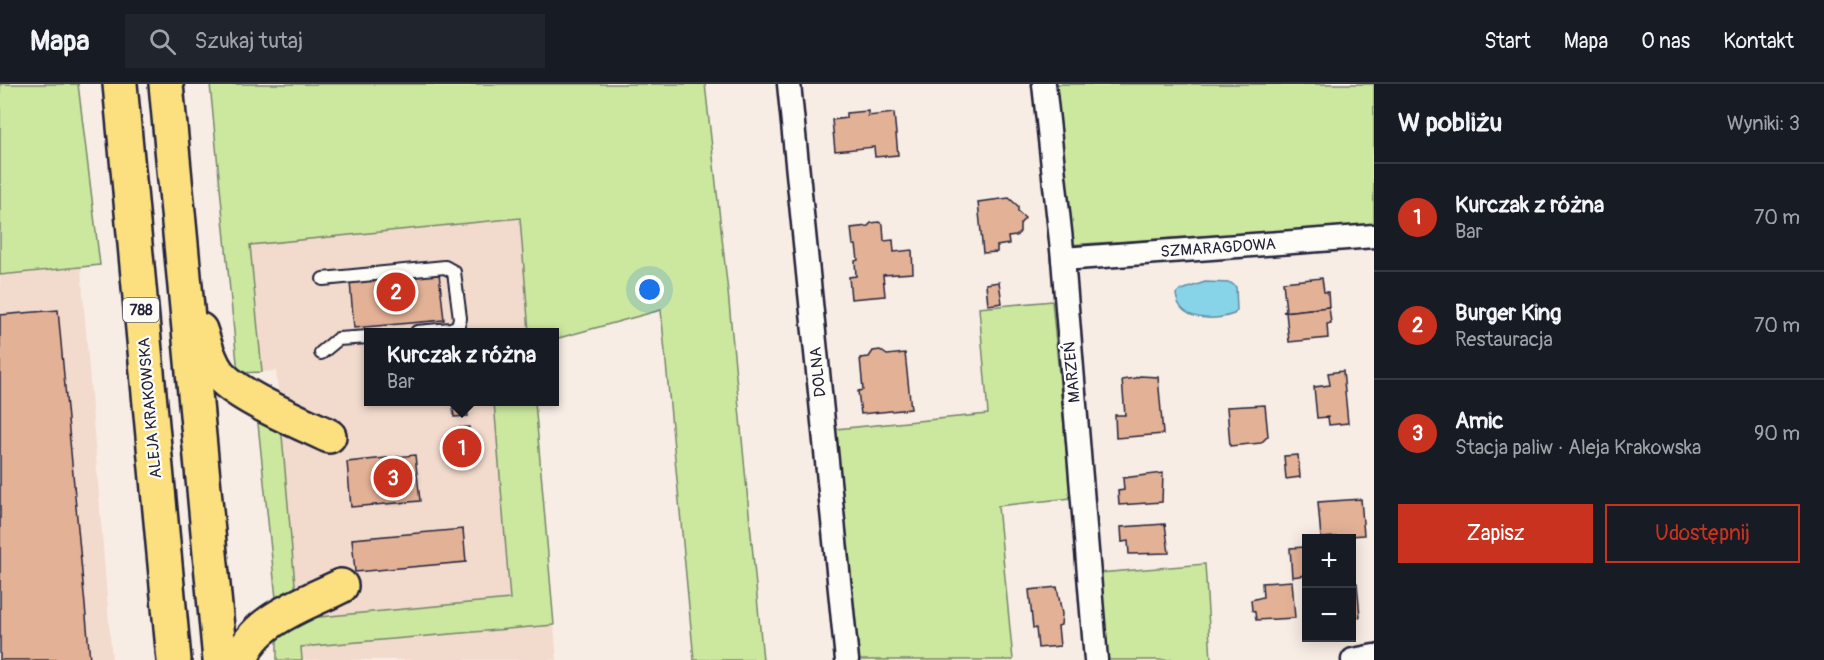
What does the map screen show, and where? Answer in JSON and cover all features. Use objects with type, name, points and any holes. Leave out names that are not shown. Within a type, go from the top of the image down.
[{"type":"main road","name":"ALEJA KRAKOWSKA","points":[[120,84],[174,660]]},
{"type":"main road","points":[[166,84],[219,660]]},
{"type":"main road","points":[[185,288],[211,361],[223,379],[249,397],[328,436]]},
{"type":"main road","points":[[242,660],[256,632],[284,614],[341,586]]},
{"type":"street","name":"DOLNA","points":[[789,84],[847,660]]},
{"type":"street","name":"MARZEŃ","points":[[1044,84],[1063,259],[1096,660]]},
{"type":"street","name":"SZMARAGDOWA","points":[[1063,259],[1374,236]]},
{"type":"street","points":[[1353,660],[1374,656]]},
{"type":"lane","points":[[323,279],[445,267],[454,272],[456,282],[460,318],[458,326],[453,328]]},
{"type":"lane","points":[[321,352],[338,339],[364,337]]},
{"type":"shaded area","points":[[521,218],[529,328],[364,328],[364,406],[494,406],[510,599],[298,619],[276,371],[262,372],[250,245]]},
{"type":"shaded area","points":[[81,268],[112,660],[0,660],[0,275]]},
{"type":"shaded area","points":[[554,625],[557,660],[302,660],[301,647]]},
{"type":"green space","points":[[0,84],[78,84],[100,265],[0,275]]},
{"type":"green space","points":[[210,84],[705,84],[728,292],[763,660],[694,660],[661,310],[559,338],[559,328],[529,328],[520,218],[250,245],[262,372],[238,373]]},
{"type":"green space","points":[[1053,84],[1374,84],[1374,225],[1068,245]]},
{"type":"green space","points":[[1052,301],[1071,498],[998,506],[1013,660],[856,660],[836,429],[988,414],[979,308]]},
{"type":"green space","points":[[494,406],[535,406],[554,625],[301,647],[302,660],[277,660],[277,633],[298,619],[510,599]]},
{"type":"green space","points":[[257,414],[281,424],[296,596],[277,608]]},
{"type":"green space","points":[[1205,564],[1211,660],[1108,660],[1099,573]]},
{"type":"water","points":[[1205,282],[1231,283],[1236,287],[1237,310],[1234,314],[1207,318],[1198,317],[1183,310],[1176,294]]},
{"type":"building","points":[[868,111],[868,116],[894,113],[898,155],[875,157],[874,147],[835,151],[832,120],[846,118],[846,113]]},
{"type":"building","points":[[1009,198],[1018,206],[1018,212],[1025,218],[1020,224],[1020,232],[1016,236],[1008,237],[1009,244],[997,246],[997,252],[983,253],[978,202]]},
{"type":"building","points":[[879,222],[883,225],[884,241],[893,240],[894,252],[912,250],[913,273],[883,275],[885,296],[851,299],[849,277],[856,276],[855,261],[858,260],[851,228]]},
{"type":"building","points":[[439,273],[444,320],[354,328],[350,282]]},
{"type":"building","points":[[1322,278],[1324,292],[1328,292],[1329,307],[1283,312],[1286,311],[1283,282]]},
{"type":"building","points":[[999,282],[1002,303],[988,305],[986,284]]},
{"type":"building","points":[[1329,307],[1331,323],[1327,324],[1328,338],[1289,342],[1286,312],[1283,312]]},
{"type":"building","points":[[58,310],[90,660],[0,660],[0,315]]},
{"type":"building","points":[[880,350],[887,355],[905,353],[911,409],[861,414],[858,391],[863,390],[860,358],[869,357],[873,351]]},
{"type":"building","points":[[1343,371],[1348,423],[1329,425],[1328,417],[1317,418],[1314,387],[1330,385],[1328,373]]},
{"type":"building","points":[[1140,376],[1158,377],[1163,434],[1116,438],[1115,415],[1125,415],[1122,380]]},
{"type":"building","points":[[1265,405],[1268,436],[1261,443],[1230,446],[1227,407]]},
{"type":"building","points":[[467,407],[468,416],[454,417],[453,408]]},
{"type":"building","points":[[469,427],[472,457],[458,458],[455,428]]},
{"type":"building","points":[[415,455],[420,501],[351,507],[347,462]]},
{"type":"building","points":[[1298,455],[1300,477],[1286,479],[1284,456]]},
{"type":"building","points":[[1163,473],[1162,502],[1119,505],[1118,491],[1124,490],[1123,478]]},
{"type":"building","points":[[1361,499],[1364,535],[1321,534],[1318,502]]},
{"type":"building","points":[[1165,524],[1169,553],[1129,554],[1128,541],[1122,542],[1121,527]]},
{"type":"building","points":[[463,529],[466,562],[355,572],[352,539]]},
{"type":"building","points":[[1302,547],[1302,576],[1292,577],[1290,548]]},
{"type":"building","points":[[1292,581],[1295,618],[1256,620],[1251,600],[1263,597],[1262,583]]},
{"type":"building","points":[[1356,583],[1357,583],[1360,617],[1356,618]]},
{"type":"building","points":[[1057,587],[1062,614],[1061,625],[1058,626],[1060,646],[1038,648],[1036,628],[1033,628],[1029,590]]},
{"type":"place","name":"Burger King","points":[[396,292]]},
{"type":"place","name":"Kurczak z różna","points":[[462,448]]},
{"type":"place","name":"Amic","points":[[393,478]]}]
